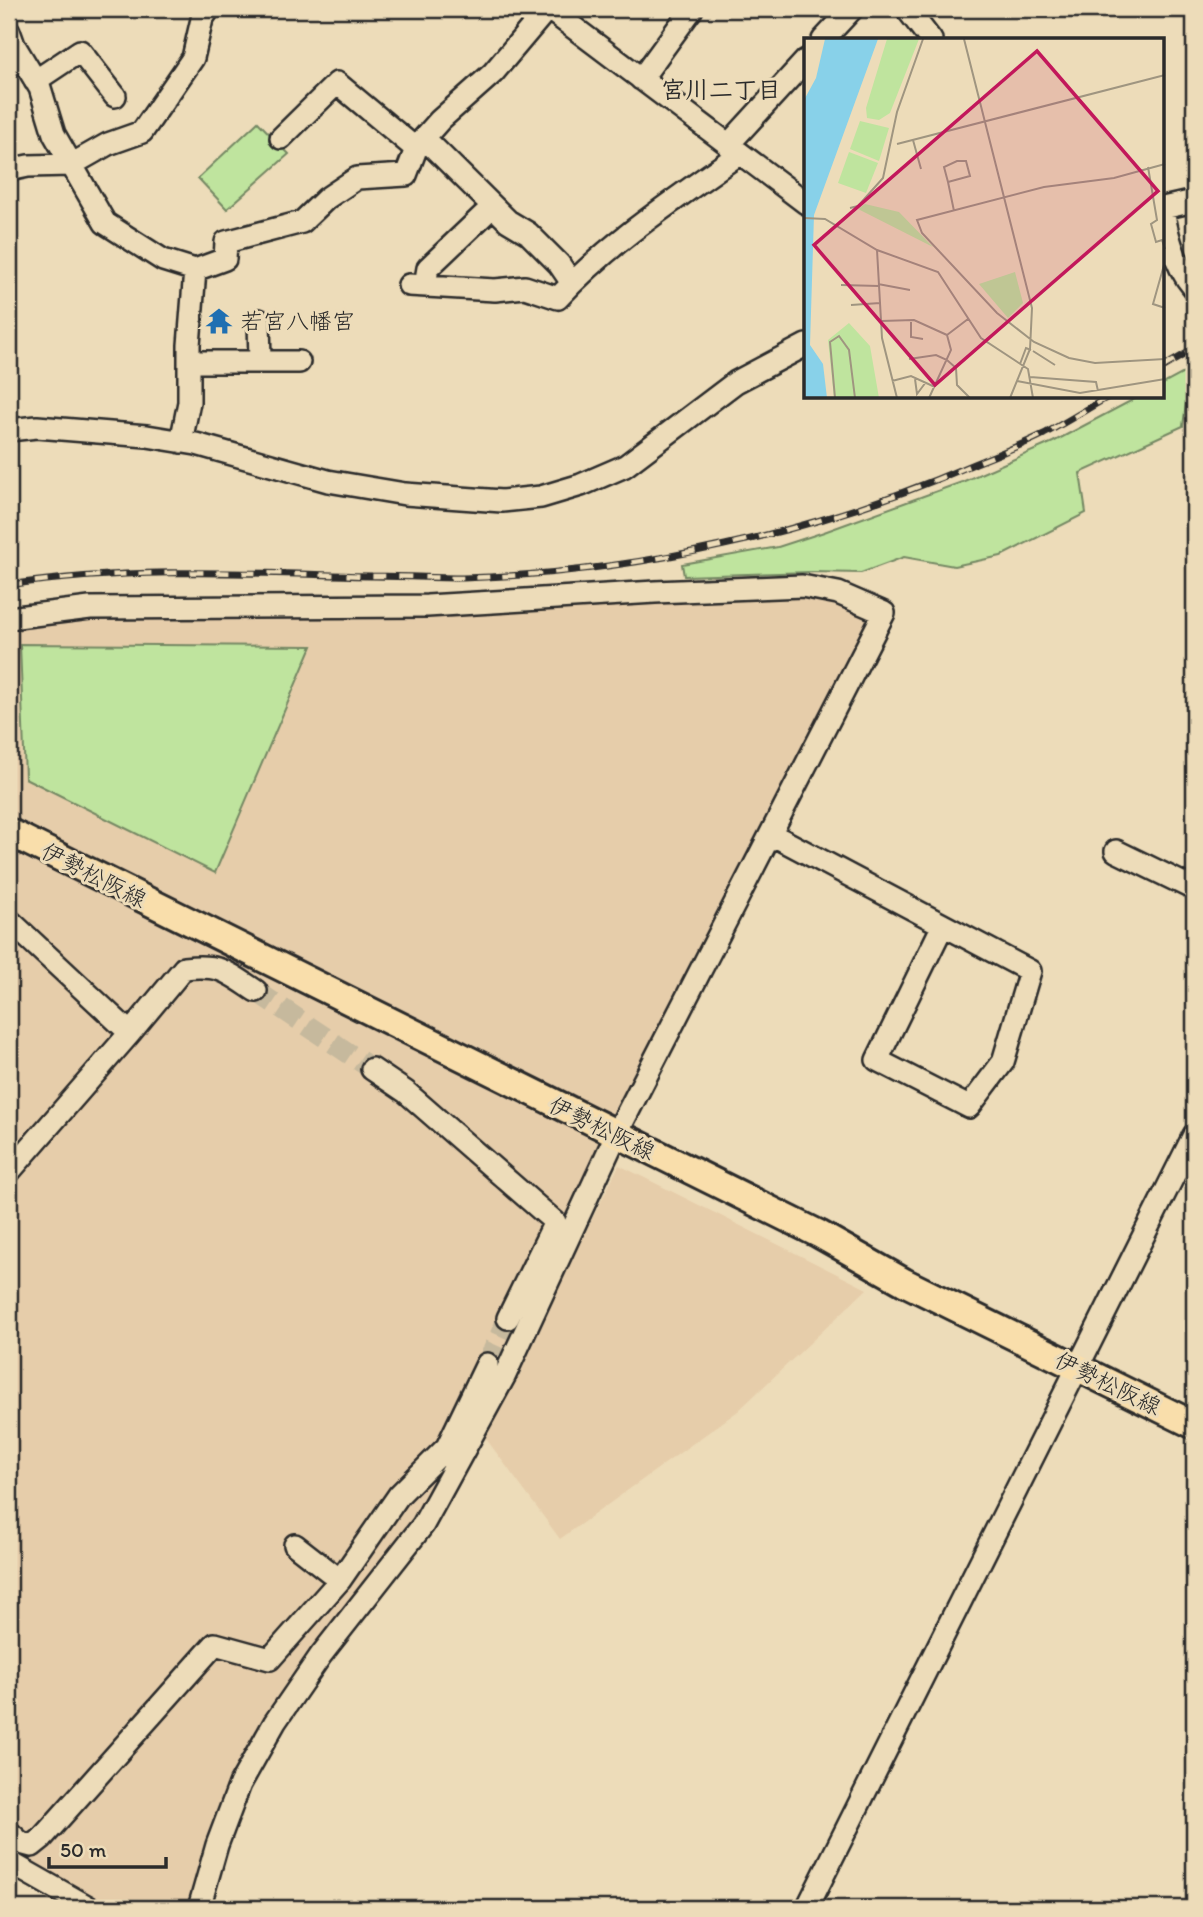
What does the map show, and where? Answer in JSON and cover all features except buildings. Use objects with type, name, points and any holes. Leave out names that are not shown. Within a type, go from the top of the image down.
[{"type":"main road","name":"伊勢松阪線","points":[[9,832],[819,1234],[904,1282],[1194,1425]]},
{"type":"street","points":[[9,170],[28,166],[71,165],[108,144],[142,132],[193,58],[202,19],[209,9]]},
{"type":"street","points":[[9,31],[14,45],[40,88],[54,134],[105,223],[163,260],[195,270],[225,259],[226,242],[302,222],[327,198],[357,178],[406,174],[420,144],[440,120],[493,73],[548,9],[804,202]]},
{"type":"street","points":[[641,79],[692,9]]},
{"type":"street","points":[[825,38],[852,9]]},
{"type":"street","points":[[908,9],[930,38]]},
{"type":"street","points":[[35,80],[80,51],[115,96]]},
{"type":"street","points":[[492,207],[428,268],[417,285],[495,290],[525,287],[558,298],[572,283],[733,149],[804,62]]},
{"type":"street","points":[[281,138],[337,83],[420,144],[508,221],[528,233],[559,264],[572,283]]},
{"type":"street","points":[[1164,208],[1194,201]]},
{"type":"street","points":[[1164,215],[1167,237],[1194,288]]},
{"type":"street","points":[[181,442],[189,402],[195,270]]},
{"type":"street","points":[[259,320],[260,362]]},
{"type":"street","points":[[9,430],[37,427],[147,436],[254,459],[328,481],[405,494],[502,501],[541,497],[581,485],[625,466],[736,382],[804,346]]},
{"type":"street","points":[[189,362],[299,362]]},
{"type":"street","points":[[9,618],[90,608],[427,606],[802,586],[838,593],[884,613],[616,1135],[504,1377],[423,1525],[321,1655],[275,1722],[240,1784],[217,1845],[199,1908]]},
{"type":"street","points":[[771,834],[1030,971],[1003,1062],[969,1107],[877,1060],[943,925]]},
{"type":"street","points":[[1116,851],[1194,889]]},
{"type":"street","points":[[9,920],[130,1033]]},
{"type":"street","points":[[9,1172],[184,968],[204,966],[222,969],[256,991]]},
{"type":"street","points":[[372,1069],[406,1092],[555,1222],[508,1318]]},
{"type":"street","points":[[807,1908],[1194,1135]]},
{"type":"street","points":[[9,1832],[21,1843],[32,1846],[42,1838],[215,1644],[270,1658],[340,1580],[400,1495],[447,1447],[487,1364]]},
{"type":"street","points":[[295,1545],[340,1580]]},
{"type":"street","points":[[9,1862],[90,1908]]},
{"type":"shaded area","points":[[823,598],[872,610],[595,1164],[491,1382],[423,1507],[343,1610],[255,1738],[208,1838],[191,1898],[185,1908],[101,1908],[9,1856],[9,626],[79,617]]},
{"type":"shaded area","points":[[619,1165],[867,1289],[738,1411],[560,1539],[484,1436]]},
{"type":"green space","points":[[258,122],[289,154],[227,209],[198,178]]},
{"type":"green space","points":[[1191,369],[1183,426],[1080,473],[1086,513],[1001,556],[954,566],[904,557],[861,573],[684,576],[682,564],[778,547],[962,482],[1053,442],[1134,399],[1164,399],[1164,383]]},
{"type":"green space","points":[[20,644],[312,646],[215,873],[25,778]]},
{"type":"tunnel","points":[[256,991],[372,1069]]},
{"type":"tunnel","points":[[487,1364],[508,1318]]},
{"type":"railway","points":[[1164,366],[1194,349]]},
{"type":"railway","points":[[9,585],[144,573],[463,578],[594,568],[660,558],[790,529],[915,488],[1036,438],[1104,399]]},
{"type":"place","name":"若宮八幡宮","points":[[219,321]]},
{"type":"district","name":"宮川二丁目","points":[[721,89]]}]
